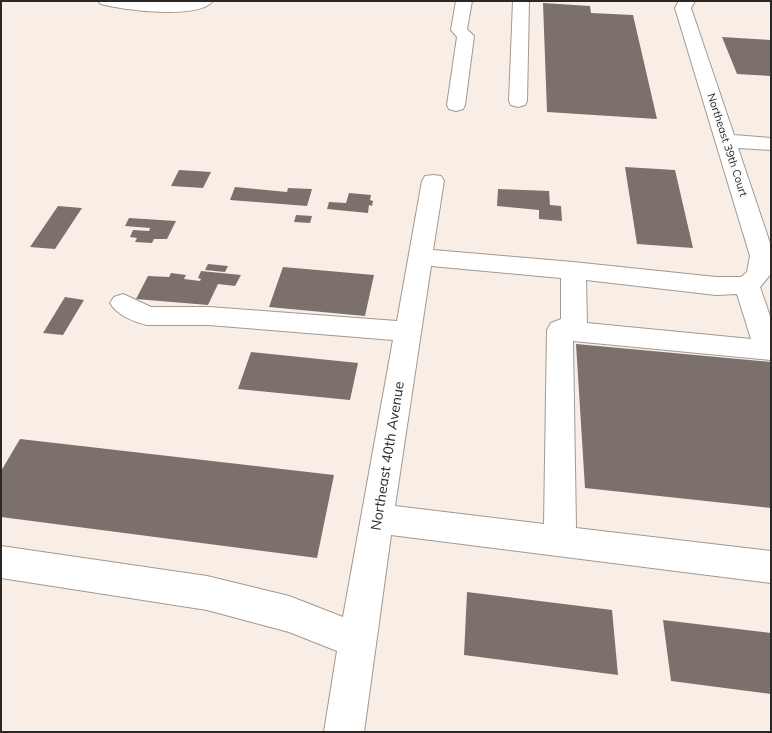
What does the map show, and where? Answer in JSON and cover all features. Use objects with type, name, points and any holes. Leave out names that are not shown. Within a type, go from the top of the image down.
[{"type":"street","points":[[106,1],[117,4],[182,7],[194,6],[205,1]]},
{"type":"street","points":[[456,105],[466,36],[459,30],[464,1]]},
{"type":"street","points":[[518,101],[521,1]]},
{"type":"street","name":"Northeast 39th Court","points":[[688,1],[683,8],[726,141],[767,256],[758,276],[747,285]]},
{"type":"street","points":[[726,141],[771,144]]},
{"type":"street","name":"Northeast 40th Avenue","points":[[344,732],[357,641],[433,181]]},
{"type":"street","points":[[421,257],[573,270],[716,286],[747,285],[768,351],[560,330]]},
{"type":"street","points":[[560,330],[574,324],[573,270]]},
{"type":"street","points":[[123,303],[148,316],[209,316],[409,332]]},
{"type":"street","points":[[560,330],[560,540]]},
{"type":"street","points":[[378,519],[771,566]]},
{"type":"street","points":[[1,562],[207,593],[289,614],[357,641]]},
{"type":"building","points":[[543,3],[590,6],[591,13],[633,15],[657,119],[547,112]]},
{"type":"building","points":[[722,37],[771,40],[771,76],[737,74]]},
{"type":"building","points":[[625,167],[675,170],[693,248],[637,244]]},
{"type":"building","points":[[179,170],[211,172],[203,188],[171,186]]},
{"type":"building","points":[[235,187],[287,192],[288,188],[312,189],[307,206],[230,200]]},
{"type":"building","points":[[498,189],[549,191],[550,205],[561,206],[562,221],[539,219],[539,210],[497,206]]},
{"type":"building","points":[[349,193],[371,195],[370,200],[373,201],[372,206],[369,205],[368,213],[327,209],[329,202],[346,203]]},
{"type":"building","points":[[58,206],[82,208],[55,249],[30,247]]},
{"type":"building","points":[[296,215],[312,216],[310,223],[294,222]]},
{"type":"building","points":[[129,218],[176,221],[167,239],[154,239],[152,243],[135,242],[137,238],[130,237],[133,230],[149,231],[150,228],[125,226]]},
{"type":"building","points":[[208,264],[228,266],[225,272],[205,270]]},
{"type":"building","points":[[283,267],[374,275],[365,316],[269,307]]},
{"type":"building","points":[[201,271],[241,275],[235,286],[218,284],[208,305],[136,299],[148,276],[169,277],[171,273],[186,275],[184,279],[200,281],[201,279],[198,278]]},
{"type":"building","points":[[65,297],[84,300],[63,335],[43,333]]},
{"type":"building","points":[[576,344],[771,362],[771,508],[585,488]]},
{"type":"building","points":[[251,352],[358,363],[350,400],[238,389]]},
{"type":"building","points":[[20,439],[334,475],[317,558],[1,517],[1,471]]},
{"type":"building","points":[[467,592],[612,610],[618,675],[464,655]]},
{"type":"building","points":[[663,620],[771,633],[771,694],[671,681]]}]
